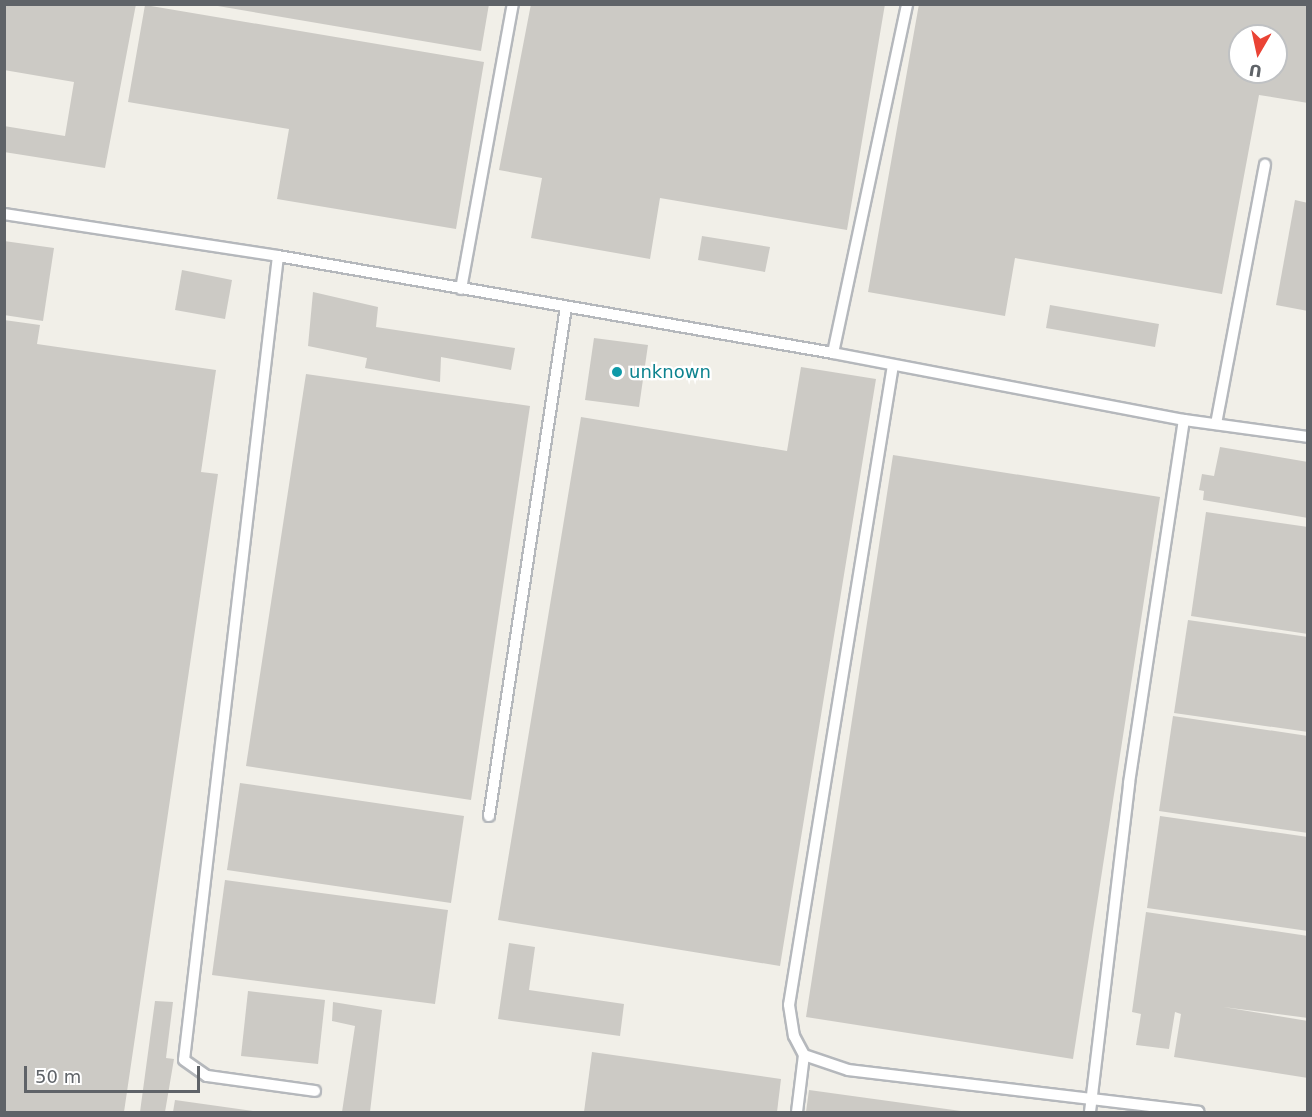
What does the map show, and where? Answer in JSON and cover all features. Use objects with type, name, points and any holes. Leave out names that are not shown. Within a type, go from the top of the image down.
[{"type":"lane","points":[[461,289],[513,4]]},
{"type":"lane","points":[[833,353],[907,4]]},
{"type":"lane","points":[[1216,424],[1265,165]]},
{"type":"lane","points":[[4,214],[278,256],[833,353],[1184,420],[1308,437]]},
{"type":"lane","points":[[278,256],[184,1060],[207,1076],[315,1091]]},
{"type":"lane","points":[[489,816],[566,307]]},
{"type":"lane","points":[[796,1113],[804,1055],[794,1036],[789,1005],[893,365]]},
{"type":"lane","points":[[1090,1113],[1129,783],[1184,420]]},
{"type":"lane","points":[[804,1055],[848,1070],[1093,1097],[1198,1113]]},
{"type":"building","points":[[4,4],[136,4],[105,168],[4,152],[4,126],[65,136],[74,82],[4,70]]},
{"type":"building","points":[[206,4],[489,4],[481,51]]},
{"type":"building","points":[[531,4],[885,4],[847,230],[660,198],[650,259],[531,238],[542,178],[499,170]]},
{"type":"building","points":[[919,4],[1308,4],[1308,103],[1259,95],[1222,294],[1015,258],[1005,316],[868,292]]},
{"type":"building","points":[[145,5],[484,62],[456,229],[277,199],[289,129],[128,102]]},
{"type":"building","points":[[1295,200],[1308,203],[1308,311],[1276,305]]},
{"type":"building","points":[[702,236],[770,247],[765,272],[698,260]]},
{"type":"building","points":[[4,241],[54,248],[43,321],[4,315]]},
{"type":"building","points":[[182,270],[232,280],[225,319],[175,310]]},
{"type":"building","points":[[313,292],[378,307],[376,327],[515,348],[511,370],[441,357],[440,382],[365,368],[367,358],[308,346]]},
{"type":"building","points":[[1050,305],[1159,324],[1155,347],[1046,328]]},
{"type":"building","points":[[4,320],[40,325],[37,344],[216,370],[201,472],[218,474],[124,1112],[4,1112]]},
{"type":"building","name":"unknown","points":[[594,338],[648,345],[639,407],[585,400]]},
{"type":"building","points":[[801,367],[876,379],[780,966],[498,920],[581,417],[787,451]]},
{"type":"building","points":[[306,374],[530,406],[471,800],[246,766]]},
{"type":"building","points":[[1220,447],[1308,462],[1308,518],[1203,500],[1204,491],[1199,490],[1202,474],[1214,476]]},
{"type":"building","points":[[893,455],[1160,497],[1073,1059],[806,1017]]},
{"type":"building","points":[[1206,512],[1308,527],[1308,634],[1191,616]]},
{"type":"building","points":[[1188,620],[1308,637],[1308,732],[1174,713]]},
{"type":"building","points":[[1173,716],[1308,736],[1308,833],[1159,811]]},
{"type":"building","points":[[240,783],[464,816],[451,903],[227,870]]},
{"type":"building","points":[[1160,816],[1308,837],[1308,931],[1147,908]]},
{"type":"building","points":[[225,880],[448,910],[435,1004],[212,975]]},
{"type":"building","points":[[1146,912],[1308,936],[1308,1018],[1223,1007],[1308,1021],[1308,1078],[1174,1057],[1181,1014],[1175,1012],[1169,1049],[1136,1045],[1141,1014],[1132,1012]]},
{"type":"building","points":[[509,943],[535,947],[529,990],[624,1004],[620,1036],[498,1019]]},
{"type":"building","points":[[248,991],[325,1000],[318,1064],[241,1056]]},
{"type":"building","points":[[155,1001],[173,1002],[166,1058],[174,1059],[165,1112],[140,1112]]},
{"type":"building","points":[[333,1002],[382,1010],[370,1112],[342,1112],[355,1026],[332,1021]]},
{"type":"building","points":[[592,1052],[781,1079],[777,1112],[584,1112]]},
{"type":"building","points":[[809,1090],[961,1111],[961,1112],[806,1112]]},
{"type":"building","points":[[175,1100],[253,1111],[253,1112],[173,1112]]},
{"type":"place","name":"unknown","points":[[617,372]]}]
